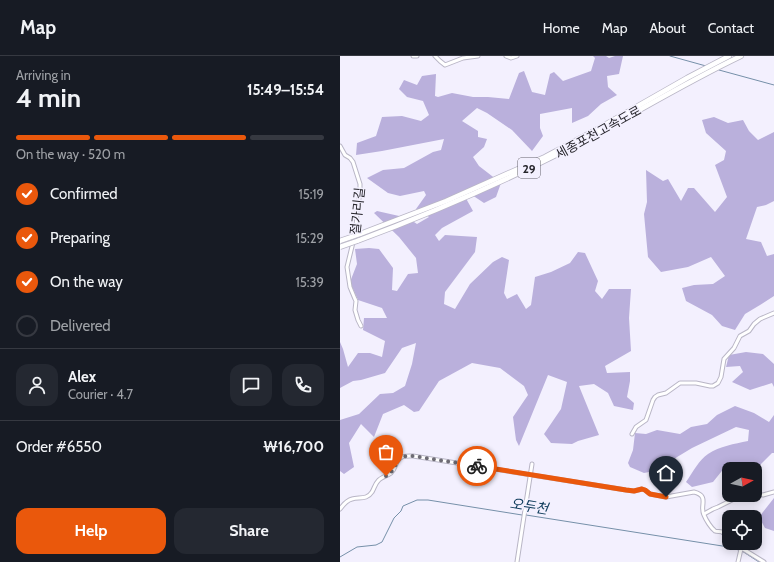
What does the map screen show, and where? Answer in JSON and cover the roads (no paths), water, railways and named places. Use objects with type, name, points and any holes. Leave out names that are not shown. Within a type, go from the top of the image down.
[{"type":"highway","name":"세종포천고속도로","points":[[340,241],[446,201],[545,156],[594,131],[729,56]]},
{"type":"highway","name":"세종포천고속도로","points":[[340,247],[453,203],[515,175],[568,149],[675,89],[741,56]]},
{"type":"street","points":[[435,56],[445,64],[463,58],[478,56]]},
{"type":"street","points":[[506,56],[511,58],[517,56]]},
{"type":"street","name":"절가리길","points":[[340,146],[345,155],[353,162],[360,184],[356,230],[347,267],[350,288],[356,302],[355,310],[361,326]]},
{"type":"street","points":[[632,434],[638,425],[646,420],[653,400],[658,395],[666,393],[680,383],[684,382],[710,386],[718,383],[721,377],[724,359],[734,348],[740,336],[749,331],[760,319],[774,313]]},
{"type":"street","points":[[340,509],[348,501],[352,499],[361,499],[372,493],[378,481],[390,474],[400,458],[405,456],[421,457],[626,490],[634,491],[642,489],[650,494],[666,497],[694,492],[698,493],[702,496],[703,512],[712,528],[722,533]]},
{"type":"street","points":[[517,562],[532,464]]},
{"type":"street","points":[[762,495],[774,492]]},
{"type":"street","points":[[704,514],[729,502]]},
{"type":"street","points":[[738,562],[740,550]]},
{"type":"street","points":[[745,550],[764,562]]},
{"type":"waterway","points":[[670,56],[706,66]]},
{"type":"waterway","points":[[719,70],[774,85]]},
{"type":"waterway","name":"오두천","points":[[340,557],[357,547],[376,545],[382,542],[394,518],[401,511],[403,506],[417,500],[428,500],[522,515]]},
{"type":"waterway","name":"오두천","points":[[526,515],[722,546]]},
{"type":"waterway","points":[[742,551],[759,562]]}]
